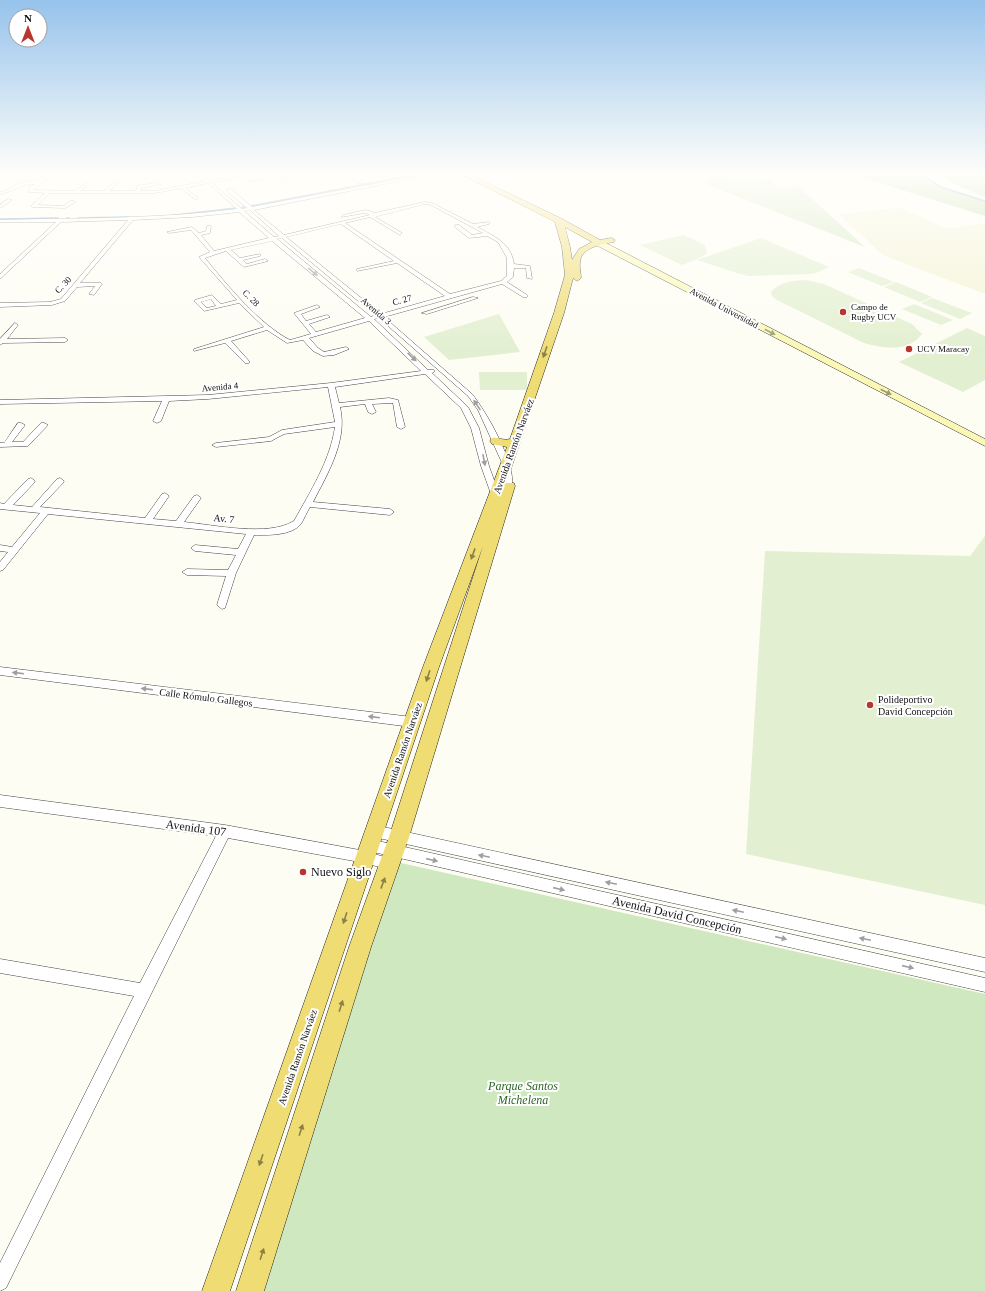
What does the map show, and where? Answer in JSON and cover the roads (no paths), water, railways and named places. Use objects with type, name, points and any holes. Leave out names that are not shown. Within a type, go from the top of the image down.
[{"type":"main road","points":[[566,233],[574,246]]},
{"type":"main road","name":"Avenida Universidad","points":[[587,233],[602,240]]},
{"type":"main road","points":[[574,246],[594,248],[602,240]]},
{"type":"main road","points":[[574,246],[587,248],[602,240]]},
{"type":"main road","points":[[574,246],[602,240]]},
{"type":"main road","name":"Avenida Ramón Narváez","points":[[250,1291],[360,947],[394,851],[502,491],[507,466],[558,313],[569,275],[574,246]]},
{"type":"main road","name":"Avenida Ramón Narváez","points":[[216,1291],[431,666],[502,491],[570,302],[577,277],[574,246]]},
{"type":"main road","points":[[496,441],[505,444],[515,442]]},
{"type":"street","points":[[0,277],[46,233]]},
{"type":"street","name":"C. 30","points":[[0,305],[50,304],[63,300],[120,233]]},
{"type":"street","points":[[203,233],[197,235],[212,253],[297,233]]},
{"type":"street","name":"Avenida 3","points":[[268,233],[370,318],[464,407],[475,428],[485,466],[502,491]]},
{"type":"street","name":"Avenida 3","points":[[279,233],[380,316],[470,396],[481,410],[507,466]]},
{"type":"street","points":[[357,233],[449,296]]},
{"type":"street","points":[[466,233],[471,237],[488,234],[500,241],[507,249],[513,266],[528,267],[530,278]]},
{"type":"street","name":"Avenida Universidad","points":[[602,240],[979,429]]},
{"type":"street","name":"Avenida Universidad","points":[[602,240],[937,419],[985,443]]},
{"type":"street","points":[[228,250],[246,266],[265,261]]},
{"type":"street","name":"C. 28","points":[[212,253],[202,257],[241,301],[284,340],[289,342],[297,340]]},
{"type":"street","points":[[238,260],[258,255]]},
{"type":"street","points":[[359,270],[399,261]]},
{"type":"street","name":"C. 27","points":[[297,340],[441,298],[503,282],[510,277],[513,266]]},
{"type":"street","points":[[503,282],[525,296]]},
{"type":"street","points":[[76,285],[101,283],[92,294]]},
{"type":"street","points":[[441,298],[450,305]]},
{"type":"street","points":[[425,313],[475,298]]},
{"type":"street","points":[[219,306],[241,301]]},
{"type":"street","points":[[314,334],[297,313],[317,307]]},
{"type":"street","points":[[305,323],[327,317]]},
{"type":"street","points":[[0,342],[15,325]]},
{"type":"street","points":[[196,350],[269,328]]},
{"type":"street","points":[[305,338],[319,354],[324,355],[346,349]]},
{"type":"street","points":[[0,342],[65,340]]},
{"type":"street","points":[[226,340],[247,362]]},
{"type":"street","name":"Avenida 4","points":[[0,402],[208,397],[331,385],[428,372],[440,369]]},
{"type":"street","name":"Av. 7","points":[[3,506],[251,532],[277,532],[289,529],[297,523],[332,453],[339,424],[331,385]]},
{"type":"street","points":[[157,421],[166,399]]},
{"type":"street","points":[[336,405],[393,399],[396,400],[401,427]]},
{"type":"street","points":[[368,402],[372,412]]},
{"type":"street","points":[[937,419],[948,414]]},
{"type":"street","points":[[216,446],[271,439],[282,432],[339,424]]},
{"type":"street","points":[[3,445],[21,425]]},
{"type":"street","points":[[3,445],[25,444],[44,425]]},
{"type":"street","points":[[3,506],[31,481]]},
{"type":"street","points":[[34,509],[60,481]]},
{"type":"street","points":[[147,521],[165,496]]},
{"type":"street","points":[[178,525],[197,498]]},
{"type":"street","points":[[307,504],[390,512]]},
{"type":"street","points":[[0,568],[47,510]]},
{"type":"street","points":[[222,605],[231,573],[251,532]]},
{"type":"street","points":[[0,548],[15,550]]},
{"type":"street","points":[[195,548],[241,552]]},
{"type":"street","points":[[187,572],[231,573]]},
{"type":"street","name":"Calle Rómulo Gallegos","points":[[0,671],[412,722]]},
{"type":"street","name":"Avenida 107","points":[[0,801],[225,831],[369,844]]},
{"type":"street","points":[[0,1282],[225,831]]},
{"type":"street","name":"Avenida David Concepción","points":[[369,844],[537,884],[985,985]]},
{"type":"street","name":"Avenida David Concepción","points":[[394,851],[539,868],[985,966]]},
{"type":"street","points":[[537,884],[539,868]]},
{"type":"street","points":[[763,917],[764,934]]},
{"type":"street","points":[[0,966],[144,991]]},
{"type":"place","name":"Campo de Rugby UCV","points":[[843,312]]},
{"type":"place","name":"UCV Maracay","points":[[909,349]]},
{"type":"place","name":"Polideportivo David Concepción","points":[[870,705]]},
{"type":"place","name":"Nuevo Siglo","points":[[303,872]]},
{"type":"park label","name":"Parque Santos Michelena","points":[[523,1093]]}]
